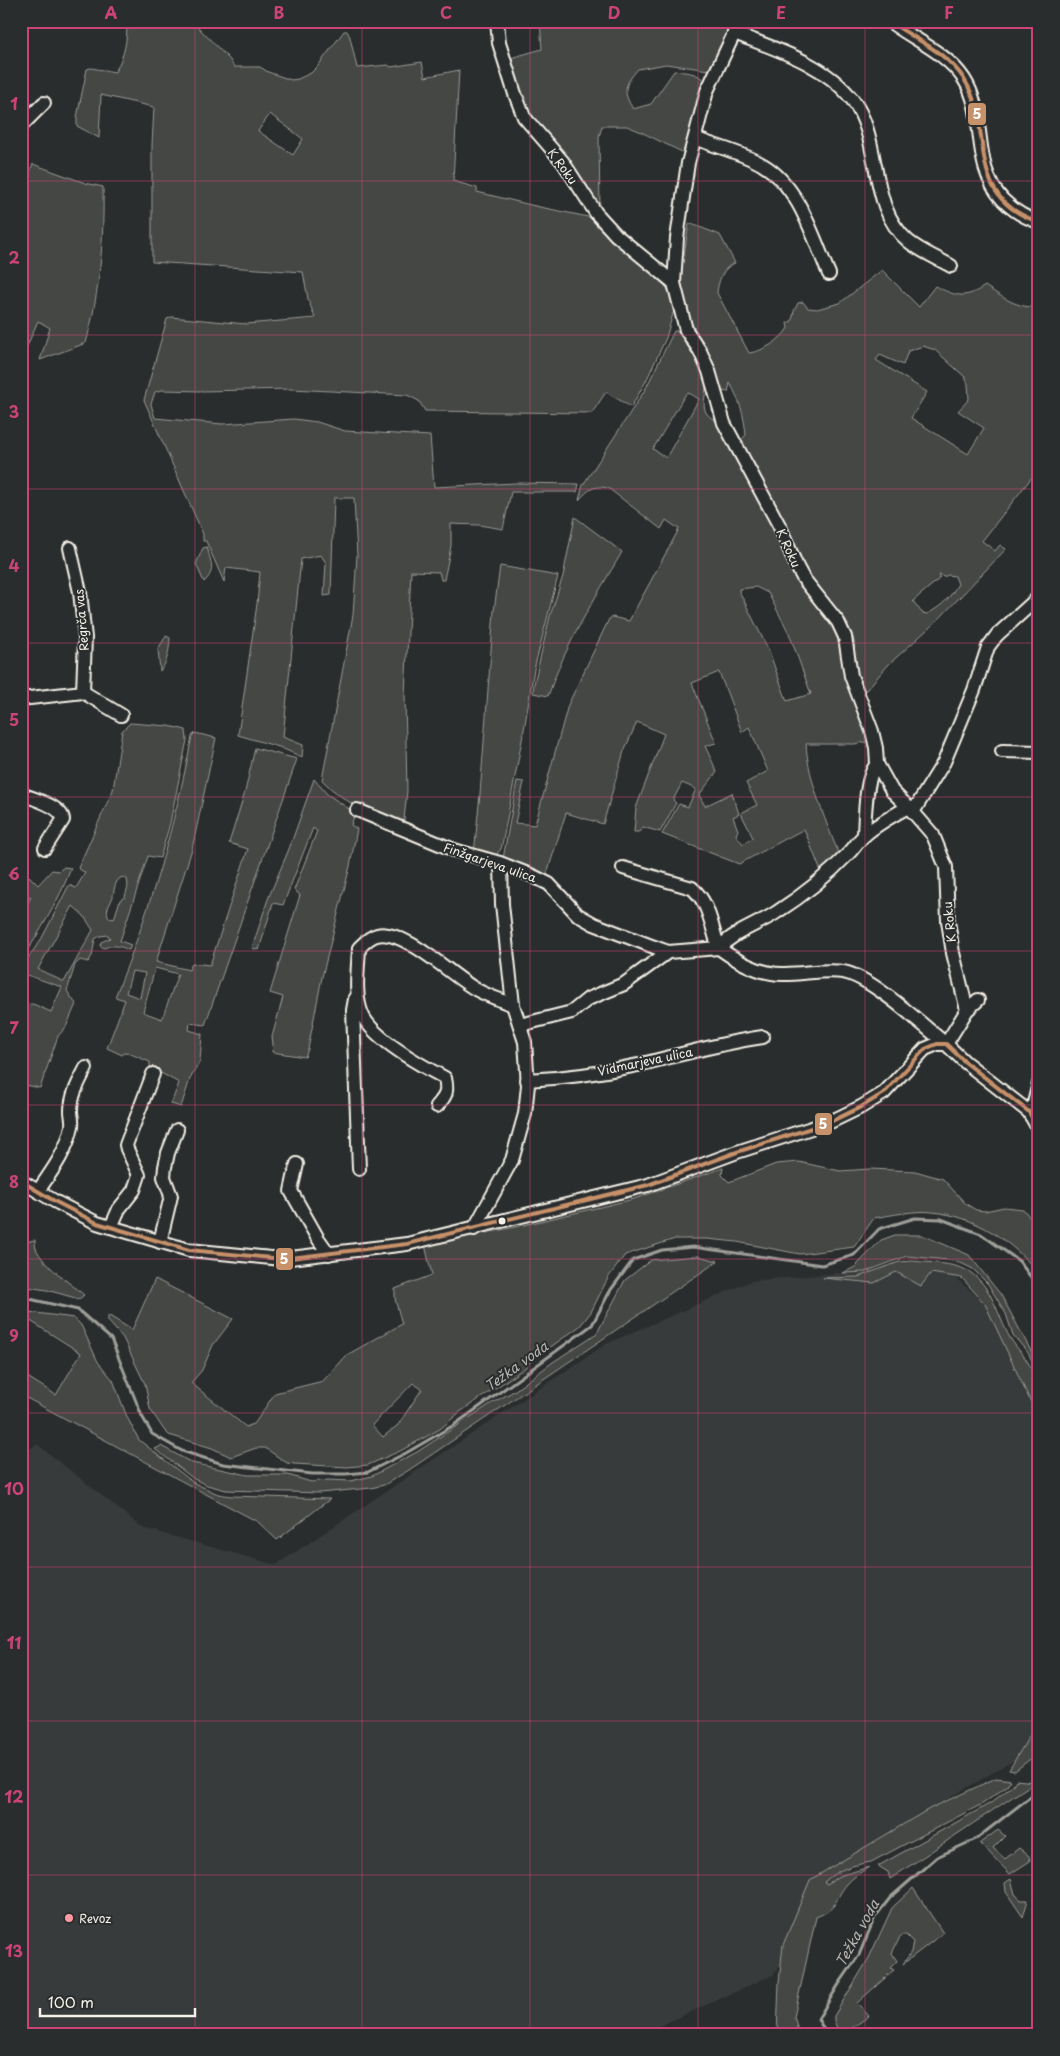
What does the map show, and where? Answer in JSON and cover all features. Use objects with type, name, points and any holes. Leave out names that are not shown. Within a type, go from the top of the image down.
[{"type":"street","name":"K Roku","points":[[497,21],[499,43],[514,94],[524,117],[563,162],[601,219],[616,236],[674,283]]},
{"type":"street","name":"K Roku","points":[[740,21],[708,91],[688,164],[677,238],[674,283],[686,330],[709,370],[724,423],[740,449],[780,527],[803,578],[833,614],[845,637],[851,676],[872,731],[877,764],[892,791],[934,835],[946,868],[948,922],[967,1010]]},
{"type":"street","points":[[889,21],[953,64],[961,74],[972,96],[983,163],[995,192],[1011,209],[1039,222]]},
{"type":"street","points":[[734,33],[777,50],[812,67],[832,79],[851,98],[863,117],[869,134],[883,199],[891,219],[908,241],[951,266]]},
{"type":"street","points":[[21,126],[44,102]]},
{"type":"street","points":[[696,138],[762,164],[780,177],[794,195],[829,274]]},
{"type":"street","name":"Regrča vas","points":[[70,548],[80,592],[85,638],[83,692]]},
{"type":"street","points":[[719,948],[734,935],[778,912],[828,874],[849,854],[864,835],[886,819],[911,809],[944,762],[974,690],[988,647],[997,635],[1039,597]]},
{"type":"street","points":[[21,699],[83,692],[121,715]]},
{"type":"street","points":[[1002,751],[1039,752]]},
{"type":"street","points":[[864,835],[870,778],[873,768],[877,764]]},
{"type":"street","points":[[21,794],[44,803],[63,815],[63,820],[45,848]]},
{"type":"street","name":"Finžgarjeva ulica","points":[[357,810],[454,850],[533,876],[549,884],[578,915],[668,952],[719,948]]},
{"type":"street","points":[[474,1229],[512,1160],[525,1114],[527,1080],[525,1042],[513,1006],[502,904],[501,864]]},
{"type":"street","points":[[623,868],[692,888],[701,895],[706,904],[719,948],[744,964],[764,972],[784,974],[843,972],[858,978],[887,996],[1023,1108],[1031,1116],[1039,1130]]},
{"type":"street","points":[[438,1106],[447,1095],[448,1090],[445,1078],[395,1048],[373,1029],[362,1014],[358,989],[359,948],[366,940],[377,935],[387,934],[416,947],[476,990],[513,1006]]},
{"type":"street","points":[[520,1025],[572,1012],[588,999],[624,984],[668,952]]},
{"type":"street","points":[[358,989],[353,1010],[359,1169]]},
{"type":"street","points":[[946,1044],[967,1010],[978,1000]]},
{"type":"street","name":"Vidmarjeva ulica","points":[[527,1080],[559,1078],[636,1065],[762,1036]]},
{"type":"street","points":[[21,1181],[89,1219],[189,1250],[282,1259],[407,1244],[648,1185],[737,1152],[830,1122],[861,1107],[884,1092],[925,1049],[938,1044],[946,1044]]},
{"type":"street","points":[[38,1191],[57,1163],[67,1141],[72,1124],[73,1094],[86,1068]]},
{"type":"street","points":[[110,1227],[119,1209],[134,1190],[139,1175],[126,1145],[153,1074]]},
{"type":"street","points":[[1031,1116],[1039,1083]]},
{"type":"street","points":[[160,1242],[170,1207],[170,1196],[164,1176],[165,1167],[177,1130]]},
{"type":"street","points":[[297,1164],[291,1191],[329,1254]]},
{"type":"shaded area","points":[[127,21],[192,21],[230,60],[234,67],[260,67],[268,72],[291,80],[311,73],[344,31],[347,31],[350,37],[357,68],[388,65],[391,67],[422,62],[425,77],[459,70],[453,181],[477,188],[477,192],[593,218],[656,273],[668,290],[674,304],[666,338],[646,381],[631,407],[606,392],[592,413],[425,411],[419,401],[407,395],[292,389],[162,390],[155,392],[151,404],[155,418],[222,424],[294,419],[317,422],[345,431],[430,436],[434,487],[516,483],[579,484],[577,492],[511,492],[503,529],[479,525],[451,524],[451,546],[444,580],[441,580],[439,572],[411,571],[405,695],[407,791],[403,829],[370,814],[340,796],[322,780],[353,615],[357,556],[354,498],[334,498],[331,595],[324,596],[326,563],[321,555],[301,559],[283,737],[303,745],[302,757],[279,747],[238,735],[260,572],[226,568],[224,582],[206,541],[203,541],[203,534],[144,400],[167,319],[171,317],[246,324],[315,318],[308,299],[303,272],[152,262],[152,145],[154,107],[101,95],[99,138],[77,126],[77,117],[87,69],[115,72],[123,54]],"holes":[[[270,114],[303,139],[293,155],[258,131]]]},
{"type":"shaded area","points":[[540,21],[733,21],[709,70],[666,64],[638,69],[630,79],[627,84],[626,93],[633,109],[651,104],[674,71],[695,74],[704,82],[686,154],[627,126],[602,126],[599,137],[600,214],[523,109],[507,59],[542,49]]},
{"type":"shaded area","points":[[33,164],[85,183],[103,187],[102,246],[95,304],[86,343],[40,360],[50,328],[38,321],[21,360],[21,192]]},
{"type":"shaded area","points":[[689,223],[720,235],[735,263],[727,268],[722,275],[717,293],[749,353],[766,347],[781,337],[788,328],[787,323],[792,321],[798,303],[803,302],[808,308],[817,309],[840,303],[882,270],[919,307],[935,286],[955,294],[965,295],[985,286],[1017,304],[1039,307],[1039,468],[982,541],[995,551],[1000,545],[1006,549],[937,621],[889,664],[861,696],[852,656],[855,648],[853,638],[841,615],[807,572],[741,440],[746,435],[739,402],[730,383],[728,392],[722,391],[713,362],[689,318],[679,287]],"holes":[[[923,346],[935,350],[965,377],[968,384],[969,399],[958,411],[984,428],[968,454],[911,418],[927,392],[876,360],[880,355],[903,365],[908,351]],[[940,574],[943,577],[948,575],[955,576],[958,584],[941,605],[927,614],[922,613],[913,601],[939,579]]]},
{"type":"shaded area","points":[[674,331],[677,331],[703,374],[706,386],[704,404],[706,413],[715,420],[741,462],[757,499],[841,636],[871,741],[854,744],[806,744],[814,787],[841,859],[822,874],[804,829],[739,864],[662,834],[679,804],[688,807],[696,789],[682,783],[673,800],[676,803],[660,832],[643,827],[639,832],[634,832],[636,808],[664,734],[637,722],[624,751],[603,824],[566,813],[545,880],[503,859],[517,781],[524,782],[515,823],[535,825],[568,705],[609,619],[612,617],[629,621],[679,529],[666,520],[661,529],[608,488],[599,487],[592,489],[579,500],[583,485],[645,390]],"holes":[[[689,393],[699,399],[666,458],[653,449],[685,395]],[[756,587],[768,593],[789,633],[811,694],[787,701],[768,649],[739,589]],[[719,672],[742,732],[749,727],[768,771],[746,783],[757,805],[741,813],[753,838],[743,844],[736,835],[738,830],[733,817],[739,814],[732,793],[705,806],[699,795],[717,772],[705,746],[716,743],[692,683]]]},
{"type":"shaded area","points":[[575,517],[622,552],[572,640],[548,696],[533,693],[534,684],[550,616],[563,576]]},
{"type":"shaded area","points":[[207,547],[211,569],[208,578],[204,582],[196,564],[203,548]]},
{"type":"shaded area","points":[[500,566],[558,576],[534,669],[501,849],[495,856],[474,854],[494,611]]},
{"type":"shaded area","points":[[166,636],[170,638],[169,651],[165,664],[160,671],[158,649]]},
{"type":"shaded area","points":[[130,723],[169,726],[186,730],[187,740],[170,823],[160,858],[148,856],[120,941],[131,945],[129,950],[117,946],[104,948],[100,946],[101,942],[110,938],[108,935],[95,939],[92,956],[88,962],[80,960],[75,965],[67,991],[76,1004],[66,1027],[58,1036],[40,1088],[21,1084],[21,1005],[33,1004],[51,1012],[62,987],[21,973],[21,968],[42,938],[69,885],[76,888],[85,873],[78,868],[113,790],[122,731]],"holes":[[[122,877],[127,879],[128,886],[125,897],[120,900],[114,919],[109,918],[108,908],[116,884]],[[73,906],[84,916],[93,930],[64,982],[38,969]]]},
{"type":"shaded area","points":[[195,733],[216,738],[192,849],[156,962],[189,970],[192,963],[210,965],[248,849],[229,843],[245,792],[255,748],[297,759],[205,1025],[190,1023],[189,1030],[202,1034],[200,1061],[190,1079],[181,1107],[171,1104],[179,1083],[150,1067],[150,1062],[126,1052],[122,1055],[107,1048],[125,1000],[115,997],[160,869],[178,803],[192,736]],"holes":[[[155,968],[178,974],[162,1019],[143,1012]],[[132,971],[145,973],[140,998],[126,993]]]},
{"type":"shaded area","points":[[314,779],[327,794],[355,813],[351,825],[357,829],[305,1057],[272,1052],[272,1037],[283,997],[270,993],[300,895],[294,890],[317,831],[313,828],[283,905],[273,903],[259,950],[252,948],[268,899],[289,849]]},
{"type":"shaded area","points":[[64,867],[71,868],[61,892],[21,961],[21,916],[31,897],[21,892],[21,887],[29,876],[38,885],[52,870],[59,871]]},
{"type":"shaded area","points":[[799,1162],[840,1171],[870,1169],[915,1171],[943,1179],[966,1204],[976,1210],[985,1211],[1004,1207],[1023,1209],[1034,1224],[1038,1240],[1039,1274],[1017,1251],[992,1232],[948,1214],[932,1212],[910,1212],[874,1218],[854,1247],[800,1254],[737,1242],[707,1239],[675,1239],[625,1255],[608,1278],[591,1312],[580,1326],[531,1361],[525,1368],[460,1412],[440,1429],[400,1451],[368,1465],[347,1467],[287,1463],[265,1448],[256,1448],[231,1457],[212,1448],[169,1435],[150,1409],[145,1384],[123,1338],[108,1321],[108,1315],[132,1330],[155,1279],[233,1319],[213,1345],[202,1370],[191,1383],[246,1427],[255,1423],[275,1393],[323,1381],[345,1356],[402,1324],[395,1299],[395,1289],[432,1275],[425,1245],[511,1228],[634,1199],[723,1168],[722,1175],[729,1182],[776,1164]],"holes":[[[413,1383],[422,1389],[398,1425],[383,1437],[372,1425]]]},
{"type":"shaded area","points":[[895,1235],[922,1235],[969,1255],[1001,1295],[1039,1366],[1039,1378],[1029,1354],[1013,1335],[1006,1314],[988,1284],[973,1269],[948,1260],[907,1256],[865,1272],[843,1273],[855,1267],[881,1240]]},
{"type":"shaded area","points":[[35,1240],[36,1247],[46,1263],[84,1295],[79,1299],[47,1290],[21,1286],[21,1270],[24,1265],[21,1261],[21,1243]]},
{"type":"shaded area","points":[[698,1256],[718,1261],[384,1485],[320,1493],[226,1490],[194,1479],[155,1449],[161,1446],[192,1463],[248,1475],[288,1475],[311,1482],[328,1480],[351,1481],[372,1476],[417,1452],[492,1403],[514,1391],[597,1333],[625,1280],[651,1260]]},
{"type":"shaded area","points":[[899,1262],[940,1263],[961,1268],[976,1277],[983,1285],[994,1302],[1010,1338],[1032,1370],[1039,1405],[1039,1426],[1034,1409],[985,1304],[962,1278],[931,1273],[921,1286],[896,1272],[874,1283],[823,1278],[858,1277]]},
{"type":"shaded area","name":"Revoz","points":[[873,1270],[949,1272],[989,1307],[1039,1399],[1039,1746],[866,1846],[773,1975],[655,2028],[630,2035],[21,2035],[21,1455],[37,1444],[143,1528],[276,1565],[606,1344],[751,1281]]},
{"type":"shaded area","points":[[21,1311],[74,1318],[81,1325],[98,1362],[113,1380],[127,1417],[139,1440],[194,1483],[218,1494],[231,1496],[330,1499],[277,1540],[258,1522],[21,1395],[21,1373],[56,1395],[81,1353],[21,1315]]},
{"type":"shaded area","points":[[1039,1724],[1039,1752],[1015,1771],[1009,1770],[1030,1735]]},
{"type":"shaded area","points":[[996,1778],[1011,1780],[1007,1786],[984,1803],[871,1862],[851,1866],[824,1882],[827,1884],[839,1876],[869,1867],[849,1881],[833,1907],[816,1917],[794,2017],[797,2035],[777,2035],[779,1982],[783,1945],[810,1880],[929,1809]]},
{"type":"shaded area","points":[[1016,1780],[1035,1782],[890,1879],[888,1872],[878,1866],[991,1803],[1012,1786]]},
{"type":"shaded area","points":[[998,1830],[1005,1836],[993,1848],[1005,1859],[1019,1848],[1029,1856],[1030,1861],[1010,1874],[980,1843]]},
{"type":"shaded area","points":[[1011,1879],[1015,1894],[1021,1900],[1028,1900],[1023,1917],[1006,1892],[1005,1883]]},
{"type":"shaded area","points":[[913,1888],[943,1933],[903,1964],[911,1952],[913,1942],[906,1935],[901,1935],[892,1953],[897,1961],[890,1968],[894,1970],[857,2003],[869,2016],[852,2028],[854,2035],[840,2035],[834,2021],[834,2016],[869,1958],[892,1908]]},
{"type":"waterway","name":"Težka voda","points":[[21,1297],[78,1310],[111,1339],[142,1416],[152,1434],[182,1451],[223,1464],[312,1474],[346,1474],[368,1472],[406,1453],[454,1425],[592,1325],[610,1291],[633,1260],[662,1250],[693,1247],[822,1265],[854,1255],[879,1229],[915,1218],[941,1219],[981,1234],[1019,1261],[1039,1288]]},
{"type":"waterway","name":"Težka voda","points":[[827,2035],[818,2019],[859,1955],[875,1917],[890,1898],[937,1857],[976,1839],[1039,1790]]},
{"type":"transit line","name":"5","points":[[889,21],[930,47],[957,69],[973,99],[990,179],[999,196],[1015,211],[1039,222]]},
{"type":"transit line","name":"5","points":[[21,1181],[97,1223],[189,1250],[282,1259],[407,1244],[648,1185],[737,1152],[830,1122],[884,1093],[925,1049],[937,1044],[946,1044],[965,1062],[1029,1112],[1039,1130]]},
{"type":"place","name":"Revoz","points":[[69,1918]]}]
